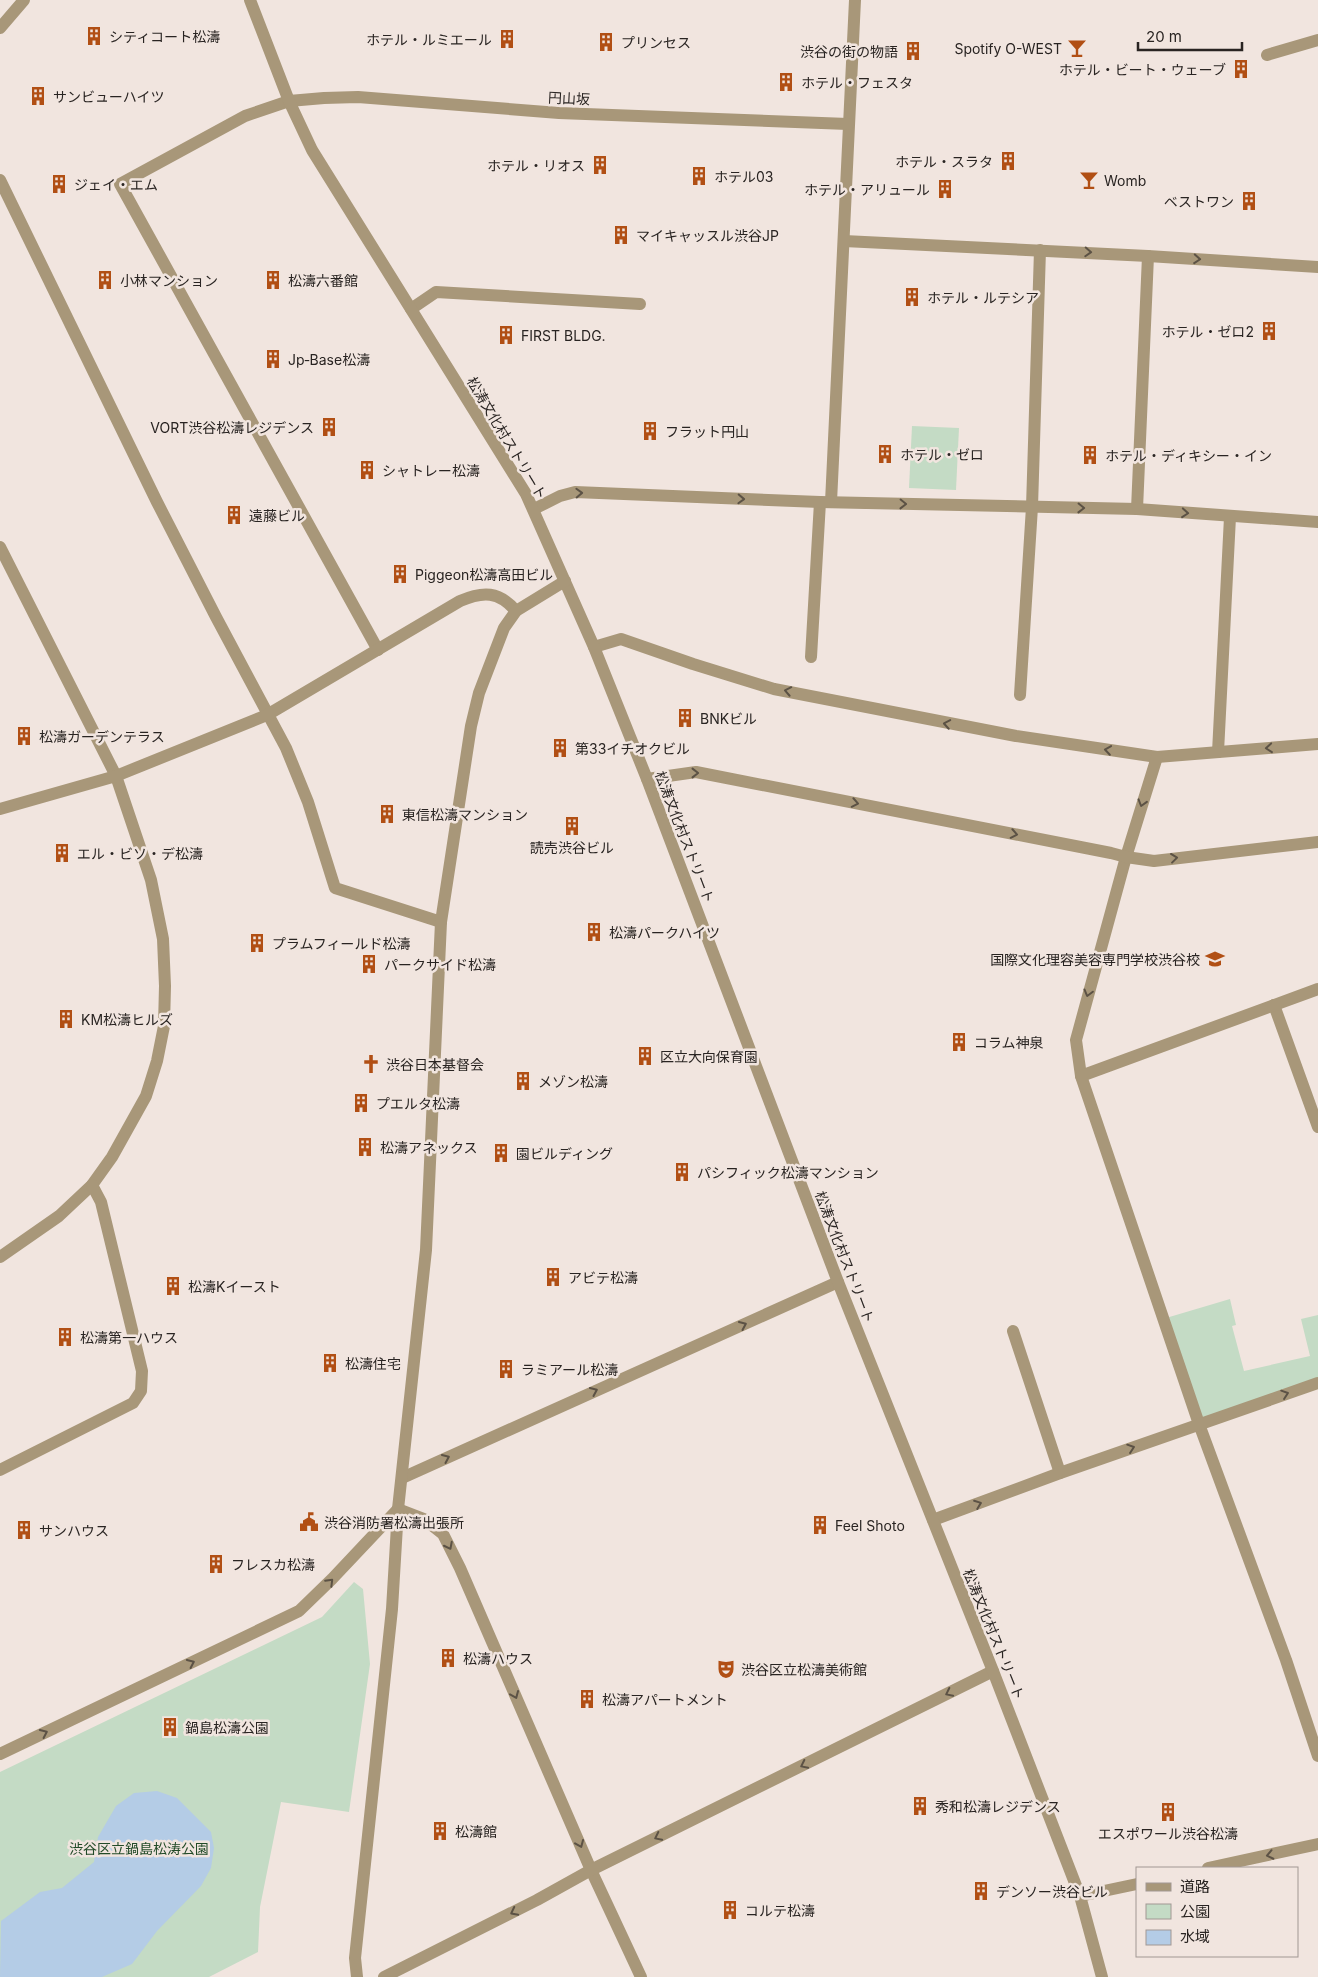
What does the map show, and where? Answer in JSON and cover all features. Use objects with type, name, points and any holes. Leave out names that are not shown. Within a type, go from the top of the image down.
[{"type":"street","points":[[0,28],[24,0]]},
{"type":"street","name":"松涛文化村ストリート","points":[[250,0],[289,101],[312,150],[534,509],[594,647],[647,779],[838,1282],[993,1671],[1080,1896],[1102,1977]]},
{"type":"street","points":[[811,657],[826,502],[844,241],[855,0]]},
{"type":"street","points":[[1267,55],[1318,40]]},
{"type":"street","name":"円山坂","points":[[378,650],[120,184],[245,116],[289,101],[324,98],[358,97],[559,113],[848,124]]},
{"type":"street","points":[[0,180],[157,502],[267,715],[286,748],[308,802],[335,888],[441,922]]},
{"type":"street","points":[[844,241],[1040,250],[1318,267]]},
{"type":"street","points":[[1020,695],[1032,508],[1040,250]]},
{"type":"street","points":[[1137,509],[1148,256]]},
{"type":"street","points":[[411,309],[436,292],[640,304]]},
{"type":"street","points":[[534,509],[560,496],[575,492],[826,502],[1137,509],[1318,522]]},
{"type":"street","points":[[1218,752],[1230,517]]},
{"type":"street","points":[[0,547],[116,776],[151,880],[163,939],[165,986],[164,1026],[157,1061],[146,1096],[112,1157],[92,1184],[59,1216],[0,1257]]},
{"type":"street","points":[[357,1977],[355,1958],[392,1609],[398,1508],[426,1250],[441,922],[473,718],[491,658],[504,628],[516,611],[565,581]]},
{"type":"street","points":[[0,810],[116,776],[267,715],[476,594],[493,595],[507,600],[516,611]]},
{"type":"street","points":[[594,647],[620,639],[774,689],[1016,736],[1157,757],[1318,744]]},
{"type":"street","points":[[1157,757],[1126,858],[1076,1040],[1081,1076],[1199,1424],[1286,1660],[1318,1756]]},
{"type":"street","points":[[647,779],[696,772],[1102,851],[1126,858],[1154,860],[1318,842]]},
{"type":"street","points":[[1081,1076],[1318,989]]},
{"type":"street","points":[[1274,1005],[1318,1127]]},
{"type":"street","points":[[0,1470],[133,1403],[141,1391],[142,1371],[140,1362],[101,1202],[92,1184]]},
{"type":"street","points":[[402,1478],[838,1282]]},
{"type":"street","points":[[1013,1331],[1060,1473]]},
{"type":"street","points":[[933,1520],[1060,1473],[1318,1383]]},
{"type":"street","points":[[0,1754],[299,1611],[332,1579],[398,1508]]},
{"type":"street","points":[[398,1508],[424,1519],[443,1534],[460,1568],[640,1977]]},
{"type":"street","points":[[384,1977],[537,1900],[592,1870],[993,1671]]},
{"type":"street","points":[[1213,1867],[1318,1844]]},
{"type":"street","points":[[1080,1896],[1136,1884]]},
{"type":"green space","points":[[912,426],[959,428],[956,490],[909,488]]},
{"type":"green space","points":[[1230,1299],[1236,1325],[1232,1326],[1244,1371],[1310,1356],[1301,1319],[1318,1315],[1318,1379],[1202,1420],[1166,1318]]},
{"type":"green space","name":"渋谷区立鍋島松涛公園","points":[[354,1582],[363,1589],[370,1664],[349,1812],[281,1802],[260,1907],[258,1952],[209,1977],[0,1977],[0,1772],[322,1617]]},
{"type":"water","points":[[157,1791],[177,1798],[211,1832],[214,1848],[211,1868],[201,1886],[157,1931],[132,1964],[102,1977],[0,1977],[1,1921],[40,1892],[62,1888],[94,1862],[98,1837],[116,1806],[134,1793]]},
{"type":"place","name":"シティコート松濤","points":[[94,36]]},
{"type":"place","name":"ホテル・ルミエール","points":[[507,39]]},
{"type":"place","name":"プリンセス","points":[[606,42]]},
{"type":"place","name":"Spotify O-WEST","points":[[1077,48]]},
{"type":"place","name":"渋谷の街の物語","points":[[913,51]]},
{"type":"place","name":"ホテル・ビート・ウェーブ","points":[[1241,69]]},
{"type":"place","name":"ホテル・フェスタ","points":[[786,82]]},
{"type":"place","name":"サンビューハイツ","points":[[38,96]]},
{"type":"place","name":"ホテル・スラタ","points":[[1008,161]]},
{"type":"place","name":"ホテル・リオス","points":[[600,165]]},
{"type":"place","name":"ホテル03","points":[[699,176]]},
{"type":"place","name":"Womb","points":[[1089,180]]},
{"type":"place","name":"ジェイ・エム","points":[[59,184]]},
{"type":"place","name":"ホテル・アリュール","points":[[945,189]]},
{"type":"place","name":"ベストワン","points":[[1249,201]]},
{"type":"place","name":"マイキャッスル渋谷JP","points":[[621,235]]},
{"type":"place","name":"小林マンション","points":[[105,280]]},
{"type":"place","name":"松濤六番館","points":[[273,280]]},
{"type":"place","name":"ホテル・ルテシア","points":[[912,297]]},
{"type":"place","name":"ホテル・ゼロ2","points":[[1269,331]]},
{"type":"place","name":"FIRST BLDG.","points":[[506,335]]},
{"type":"place","name":"Jp‐Base松濤","points":[[273,359]]},
{"type":"place","name":"VORT渋谷松濤レジデンス","points":[[329,427]]},
{"type":"place","name":"フラット円山","points":[[650,431]]},
{"type":"place","name":"ホテル・ゼロ","points":[[885,454]]},
{"type":"place","name":"ホテル・ディキシー・イン","points":[[1090,455]]},
{"type":"place","name":"シャトレー松濤","points":[[367,470]]},
{"type":"place","name":"遠藤ビル","points":[[234,515]]},
{"type":"place","name":"Piggeon松濤高田ビル","points":[[400,574]]},
{"type":"place","name":"BNKビル","points":[[685,718]]},
{"type":"place","name":"松濤ガーデンテラス","points":[[24,736]]},
{"type":"place","name":"第33イチオクビル","points":[[560,748]]},
{"type":"place","name":"東信松濤マンション","points":[[387,814]]},
{"type":"place","name":"読売渋谷ビル","points":[[572,826]]},
{"type":"place","name":"エル・ビソ・デ松濤","points":[[62,853]]},
{"type":"place","name":"松濤パークハイツ","points":[[594,932]]},
{"type":"place","name":"プラムフィールド松濤","points":[[257,943]]},
{"type":"place","name":"国際文化理容美容専門学校渋谷校","points":[[1215,959]]},
{"type":"place","name":"パークサイド松濤","points":[[369,964]]},
{"type":"place","name":"KM松濤ヒルズ","points":[[66,1019]]},
{"type":"place","name":"コラム神泉","points":[[959,1042]]},
{"type":"place","name":"区立大向保育園","points":[[645,1056]]},
{"type":"place","name":"渋谷日本基督会","points":[[371,1064]]},
{"type":"place","name":"メゾン松濤","points":[[523,1081]]},
{"type":"place","name":"プエルタ松濤","points":[[361,1103]]},
{"type":"place","name":"松濤アネックス","points":[[365,1147]]},
{"type":"place","name":"園ビルディング","points":[[501,1153]]},
{"type":"place","name":"パシフィック松濤マンション","points":[[682,1172]]},
{"type":"place","name":"アビテ松濤","points":[[553,1277]]},
{"type":"place","name":"松濤Kイースト","points":[[173,1286]]},
{"type":"place","name":"松濤第一ハウス","points":[[65,1337]]},
{"type":"place","name":"松濤住宅","points":[[330,1363]]},
{"type":"place","name":"ラミアール松濤","points":[[506,1369]]},
{"type":"place","name":"渋谷消防署松濤出張所","points":[[309,1522]]},
{"type":"place","name":"Feel Shoto","points":[[820,1525]]},
{"type":"place","name":"サンハウス","points":[[24,1530]]},
{"type":"place","name":"フレスカ松濤","points":[[216,1564]]},
{"type":"place","name":"松濤ハウス","points":[[448,1658]]},
{"type":"place","name":"渋谷区立松濤美術館","points":[[726,1669]]},
{"type":"place","name":"松濤アパートメント","points":[[587,1699]]},
{"type":"place","name":"鍋島松濤公園","points":[[170,1727]]},
{"type":"place","name":"秀和松濤レジデンス","points":[[920,1806]]},
{"type":"place","name":"エスポワール渋谷松濤","points":[[1168,1812]]},
{"type":"place","name":"松濤館","points":[[440,1831]]},
{"type":"place","name":"デンソー渋谷ビル","points":[[981,1891]]},
{"type":"place","name":"コルテ松濤","points":[[730,1910]]}]
